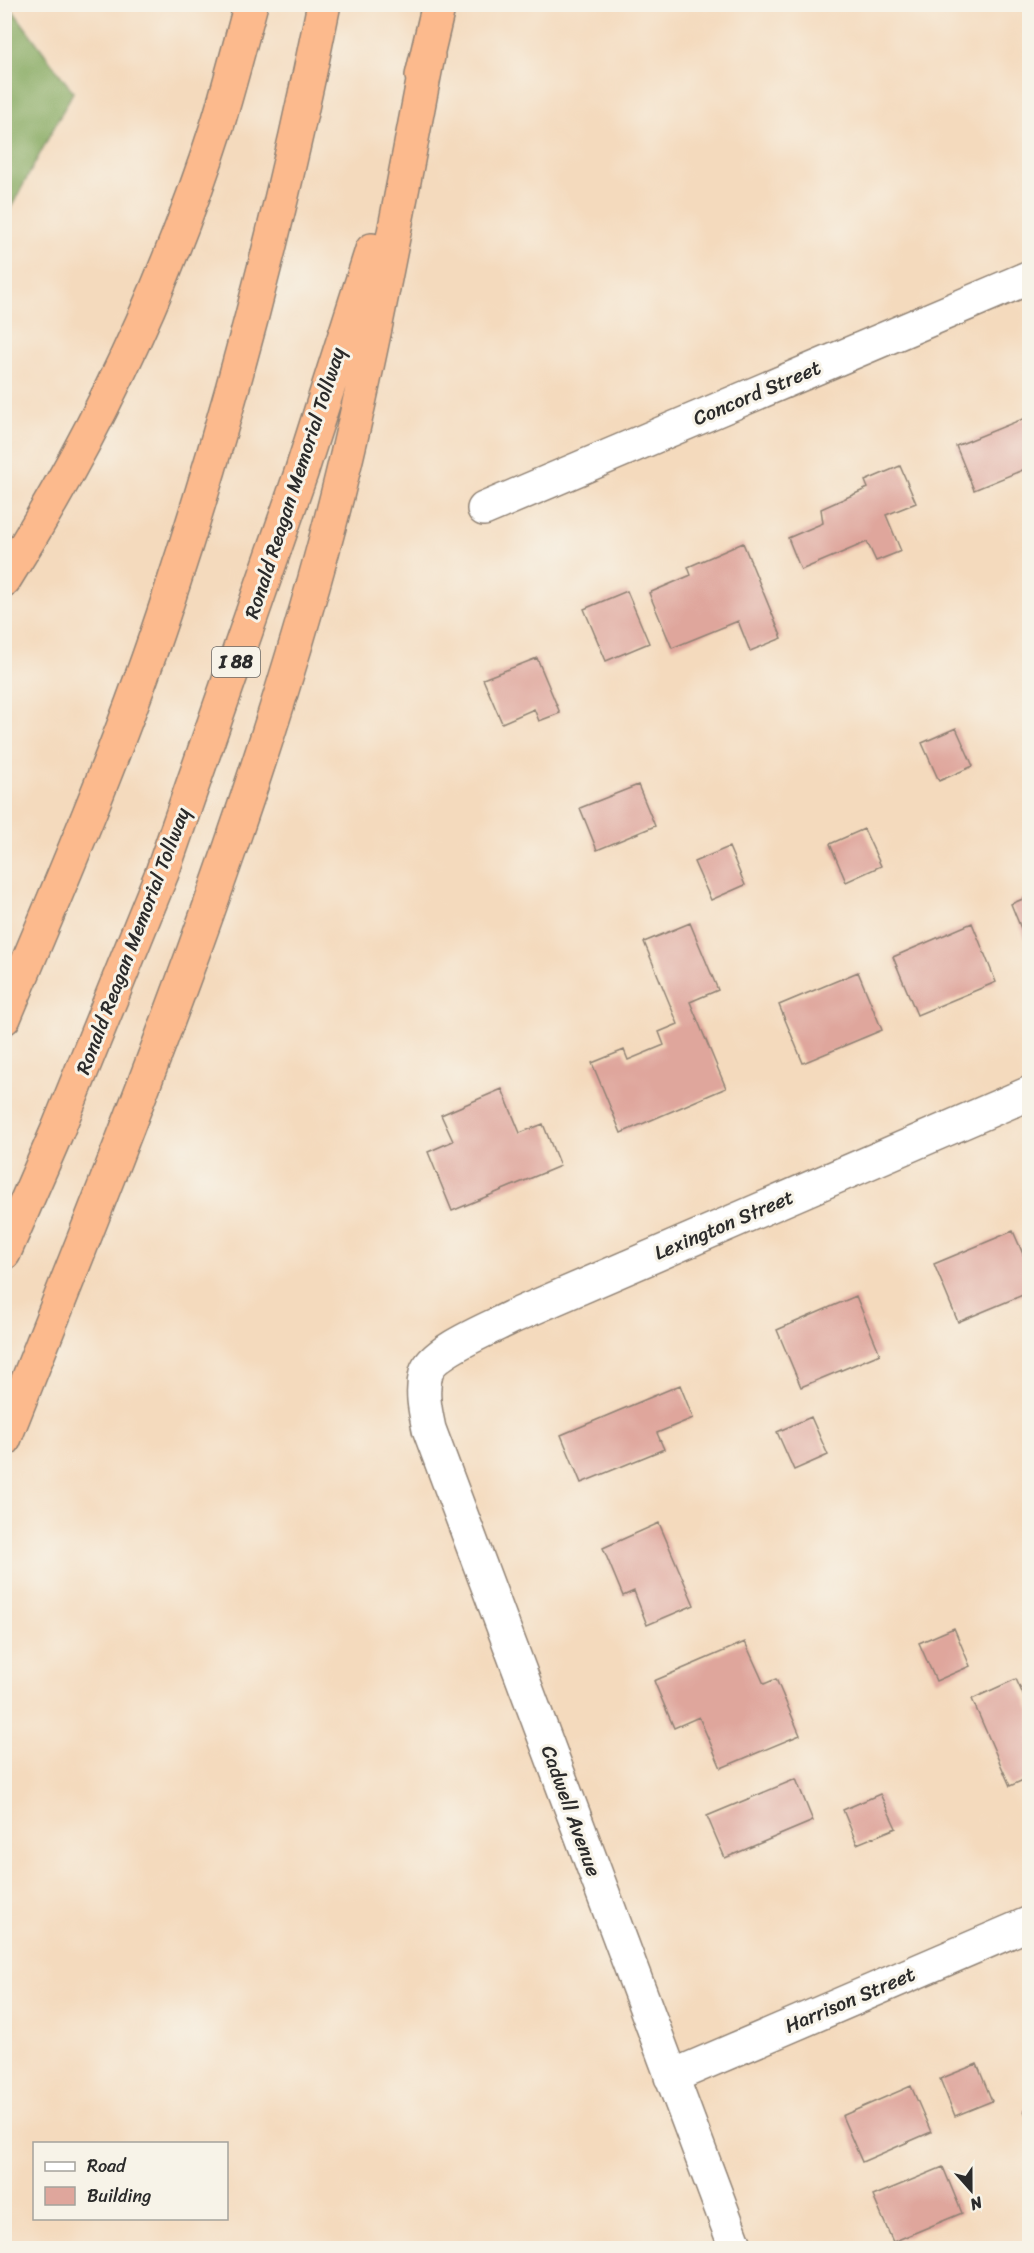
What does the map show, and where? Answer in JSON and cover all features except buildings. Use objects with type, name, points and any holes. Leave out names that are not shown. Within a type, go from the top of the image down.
[{"type":"highway","points":[[4,580],[104,405],[172,250],[218,123],[251,4]]},
{"type":"highway","points":[[4,1018],[94,803],[170,595],[240,358],[307,89],[324,4]]},
{"type":"highway","name":"Ronald Reagan Memorial Tollway","points":[[4,1253],[63,1119],[162,873],[304,461],[366,268],[428,56],[439,4]]},
{"type":"highway","points":[[4,1440],[129,1128],[209,912],[285,676],[329,528],[368,366],[428,56]]},
{"type":"street","name":"Concord Street","points":[[484,509],[1029,277]]},
{"type":"street","name":"Lexington Street","points":[[427,1370],[440,1356],[467,1339],[512,1317],[1029,1093]]},
{"type":"street","name":"Cadwell Avenue","points":[[427,1370],[423,1396],[429,1429],[736,2248]]},
{"type":"street","name":"Harrison Street","points":[[671,2077],[1029,1923]]},
{"type":"green space","points":[[8,4],[73,92],[5,219],[4,5]]}]
